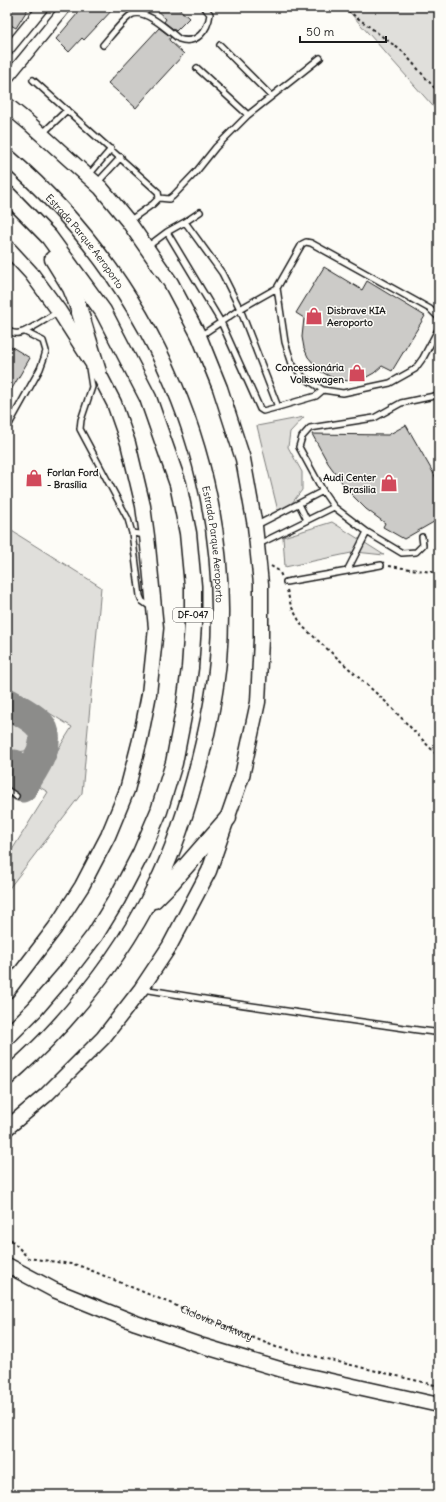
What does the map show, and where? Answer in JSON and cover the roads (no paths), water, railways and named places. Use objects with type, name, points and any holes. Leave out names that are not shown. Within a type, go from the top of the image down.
[{"type":"main road","name":"Estrada Parque Aeroporto","points":[[7,158],[26,174],[58,206],[96,252],[128,296],[161,355],[177,391],[206,481],[214,534],[220,600],[218,661],[211,714],[193,789],[174,844],[156,887],[114,958],[86,995],[48,1038],[7,1077]]},
{"type":"main road","points":[[11,198],[71,288],[98,372]]},
{"type":"main road","name":"DF-047","points":[[7,1037],[35,1009],[65,974],[90,940],[117,899],[141,853],[158,811],[174,763],[188,682],[193,624],[193,586],[188,533],[178,484],[148,398],[103,311],[49,237],[11,198]]},
{"type":"main road","points":[[142,912],[172,882],[228,818]]},
{"type":"street","points":[[20,64],[7,52],[43,7]]},
{"type":"street","points":[[7,79],[66,7]]},
{"type":"street","points":[[7,105],[42,134],[92,180],[128,221],[171,283],[199,336],[220,388],[243,459],[256,526],[261,584],[261,639],[258,702],[242,776],[209,871],[169,947],[141,989],[103,1038],[45,1096],[7,1128]]},
{"type":"street","points":[[7,247],[31,273],[59,311],[98,372],[114,403],[128,442],[137,478],[147,536],[156,628],[149,694],[140,740],[127,790],[108,836],[82,886],[55,928],[7,991]]},
{"type":"street","points":[[7,1265],[54,1290],[136,1323],[202,1346],[286,1371],[439,1405]]},
{"type":"lane","points":[[103,45],[130,15],[138,12],[147,14],[179,39],[185,41],[197,38],[205,32],[209,23],[210,14],[204,7]]},
{"type":"lane","points":[[220,45],[271,96]]},
{"type":"lane","points":[[159,198],[169,199],[173,196],[196,172],[216,147],[248,115],[320,58]]},
{"type":"lane","points":[[197,68],[248,115]]},
{"type":"lane","points":[[33,80],[158,192],[159,198]]},
{"type":"lane","points":[[42,134],[67,110]]},
{"type":"lane","points":[[92,180],[111,149]]},
{"type":"lane","points":[[92,180],[121,158]]},
{"type":"lane","points":[[128,221],[153,204],[159,198]]},
{"type":"lane","points":[[147,247],[167,232],[200,212]]},
{"type":"lane","points":[[185,222],[222,273],[240,310],[278,407]]},
{"type":"lane","points":[[167,232],[221,322],[260,409],[264,411],[316,396],[324,390]]},
{"type":"lane","points":[[199,336],[277,288],[302,244],[306,242],[311,243],[430,309],[439,318]]},
{"type":"lane","points":[[277,288],[286,342],[292,364],[303,377],[324,390],[343,394],[390,383],[415,369],[423,358],[439,328]]},
{"type":"lane","points":[[7,329],[18,334],[24,332],[59,311]]},
{"type":"lane","points":[[7,428],[40,369],[46,351],[43,341],[24,332]]},
{"type":"lane","points":[[87,355],[92,387],[81,420],[80,429],[128,519],[132,533],[140,596],[146,605],[154,609]]},
{"type":"lane","points":[[422,537],[422,545],[416,552],[402,553],[368,532],[334,507],[323,491],[299,447],[302,437],[310,428],[374,418],[402,403],[439,395]]},
{"type":"lane","points":[[256,526],[323,491]]},
{"type":"lane","points":[[299,504],[307,520]]},
{"type":"lane","points":[[258,550],[307,520],[334,507]]},
{"type":"lane","points":[[347,571],[368,532]]},
{"type":"lane","points":[[132,533],[147,536]]},
{"type":"lane","points":[[286,582],[381,565]]},
{"type":"lane","points":[[7,790],[16,796]]},
{"type":"lane","points":[[141,989],[410,1029],[434,1032],[439,1031]]},
{"type":"place","name":"Disbrave KIA Aeroporto","points":[[314,316]]},
{"type":"place","name":"Concessionária Volkswagen","points":[[357,373]]},
{"type":"place","name":"Forlan Ford - Brasília","points":[[34,478]]},
{"type":"place","name":"Audi Center Brasilia","points":[[389,483]]}]
